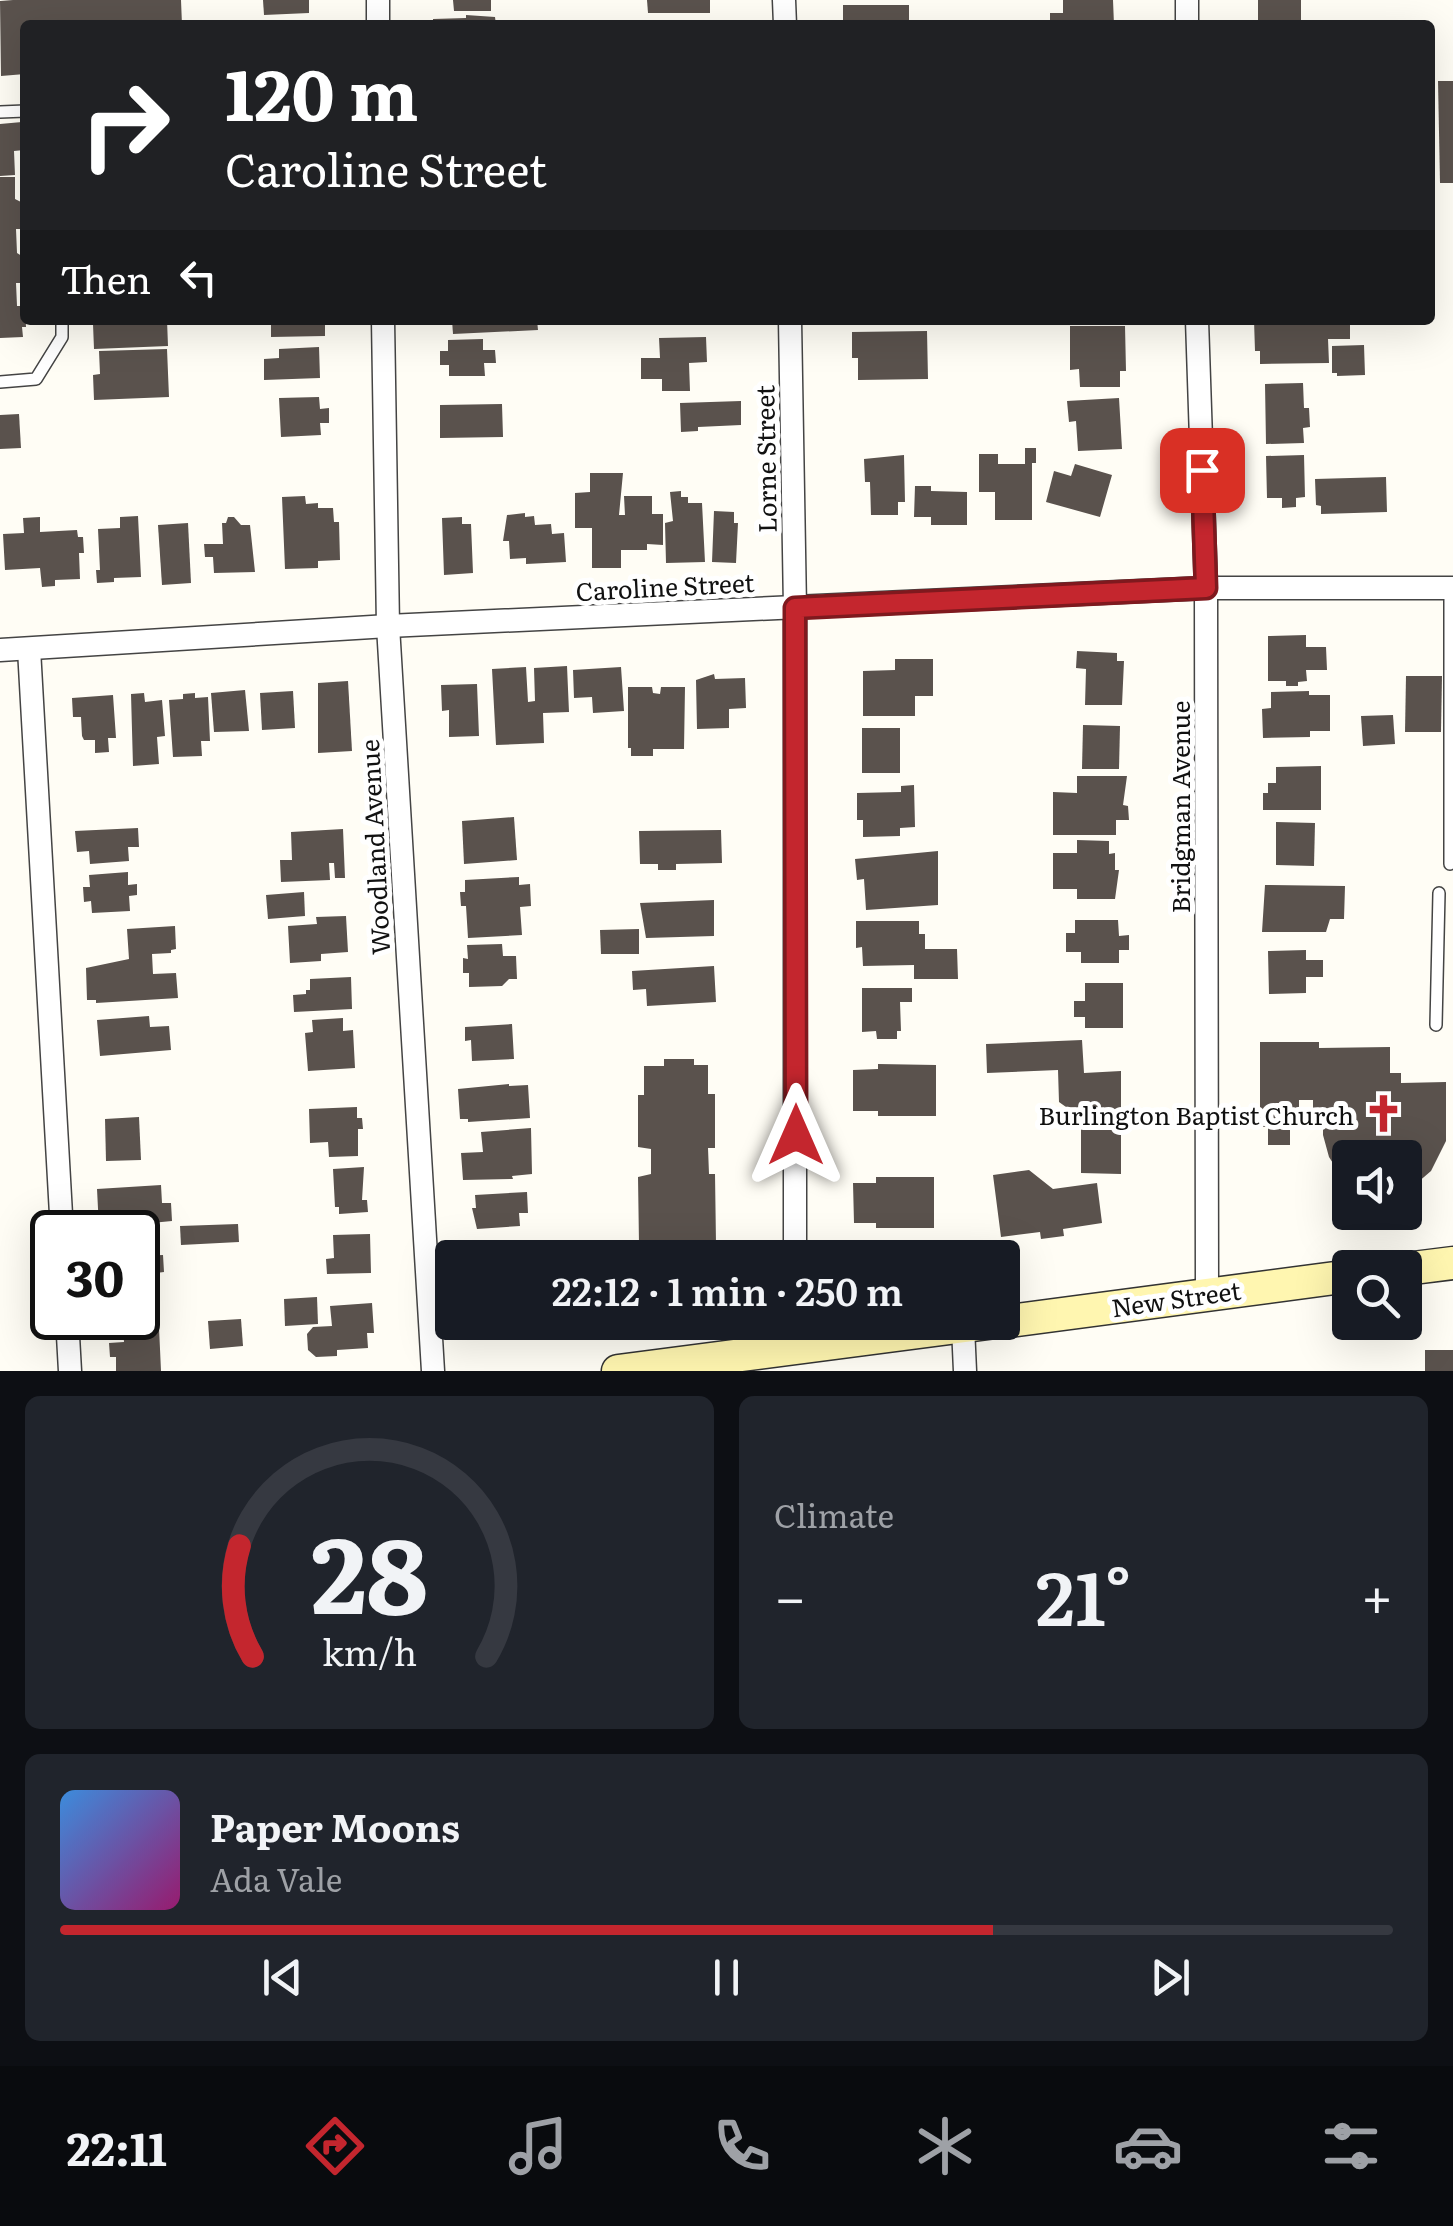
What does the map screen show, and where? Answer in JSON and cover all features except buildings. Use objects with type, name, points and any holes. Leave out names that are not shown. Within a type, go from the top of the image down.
[{"type":"main road","points":[[1422,1267],[1453,1263]]},
{"type":"main road","name":"New Street","points":[[1020,1319],[1332,1278]]},
{"type":"main road","name":"New Street","points":[[618,1371],[776,1340]]},
{"type":"street","name":"Woodland Avenue","points":[[383,325],[388,626],[433,1371]]},
{"type":"street","name":"Lorne Street","points":[[790,325],[795,608],[795,1240]]},
{"type":"street","name":"Bridgman Avenue","points":[[1197,325],[1206,588],[1207,1294]]},
{"type":"street","name":"Caroline Street","points":[[0,650],[388,626],[1206,588],[1452,588]]},
{"type":"street","points":[[28,649],[61,1210]]},
{"type":"street","points":[[68,1340],[70,1371]]},
{"type":"street","points":[[964,1340],[965,1371]]},
{"type":"lane","points":[[0,382],[36,380],[62,337],[62,325]]},
{"type":"lane","points":[[1450,864],[1452,588]]},
{"type":"lane","points":[[1436,1026],[1439,893]]},
{"type":"place","name":"Burlington Baptist Church","points":[[1384,1114]]},
{"type":"route","points":[[796,1135],[795,608],[1206,588],[1202,470]]}]
